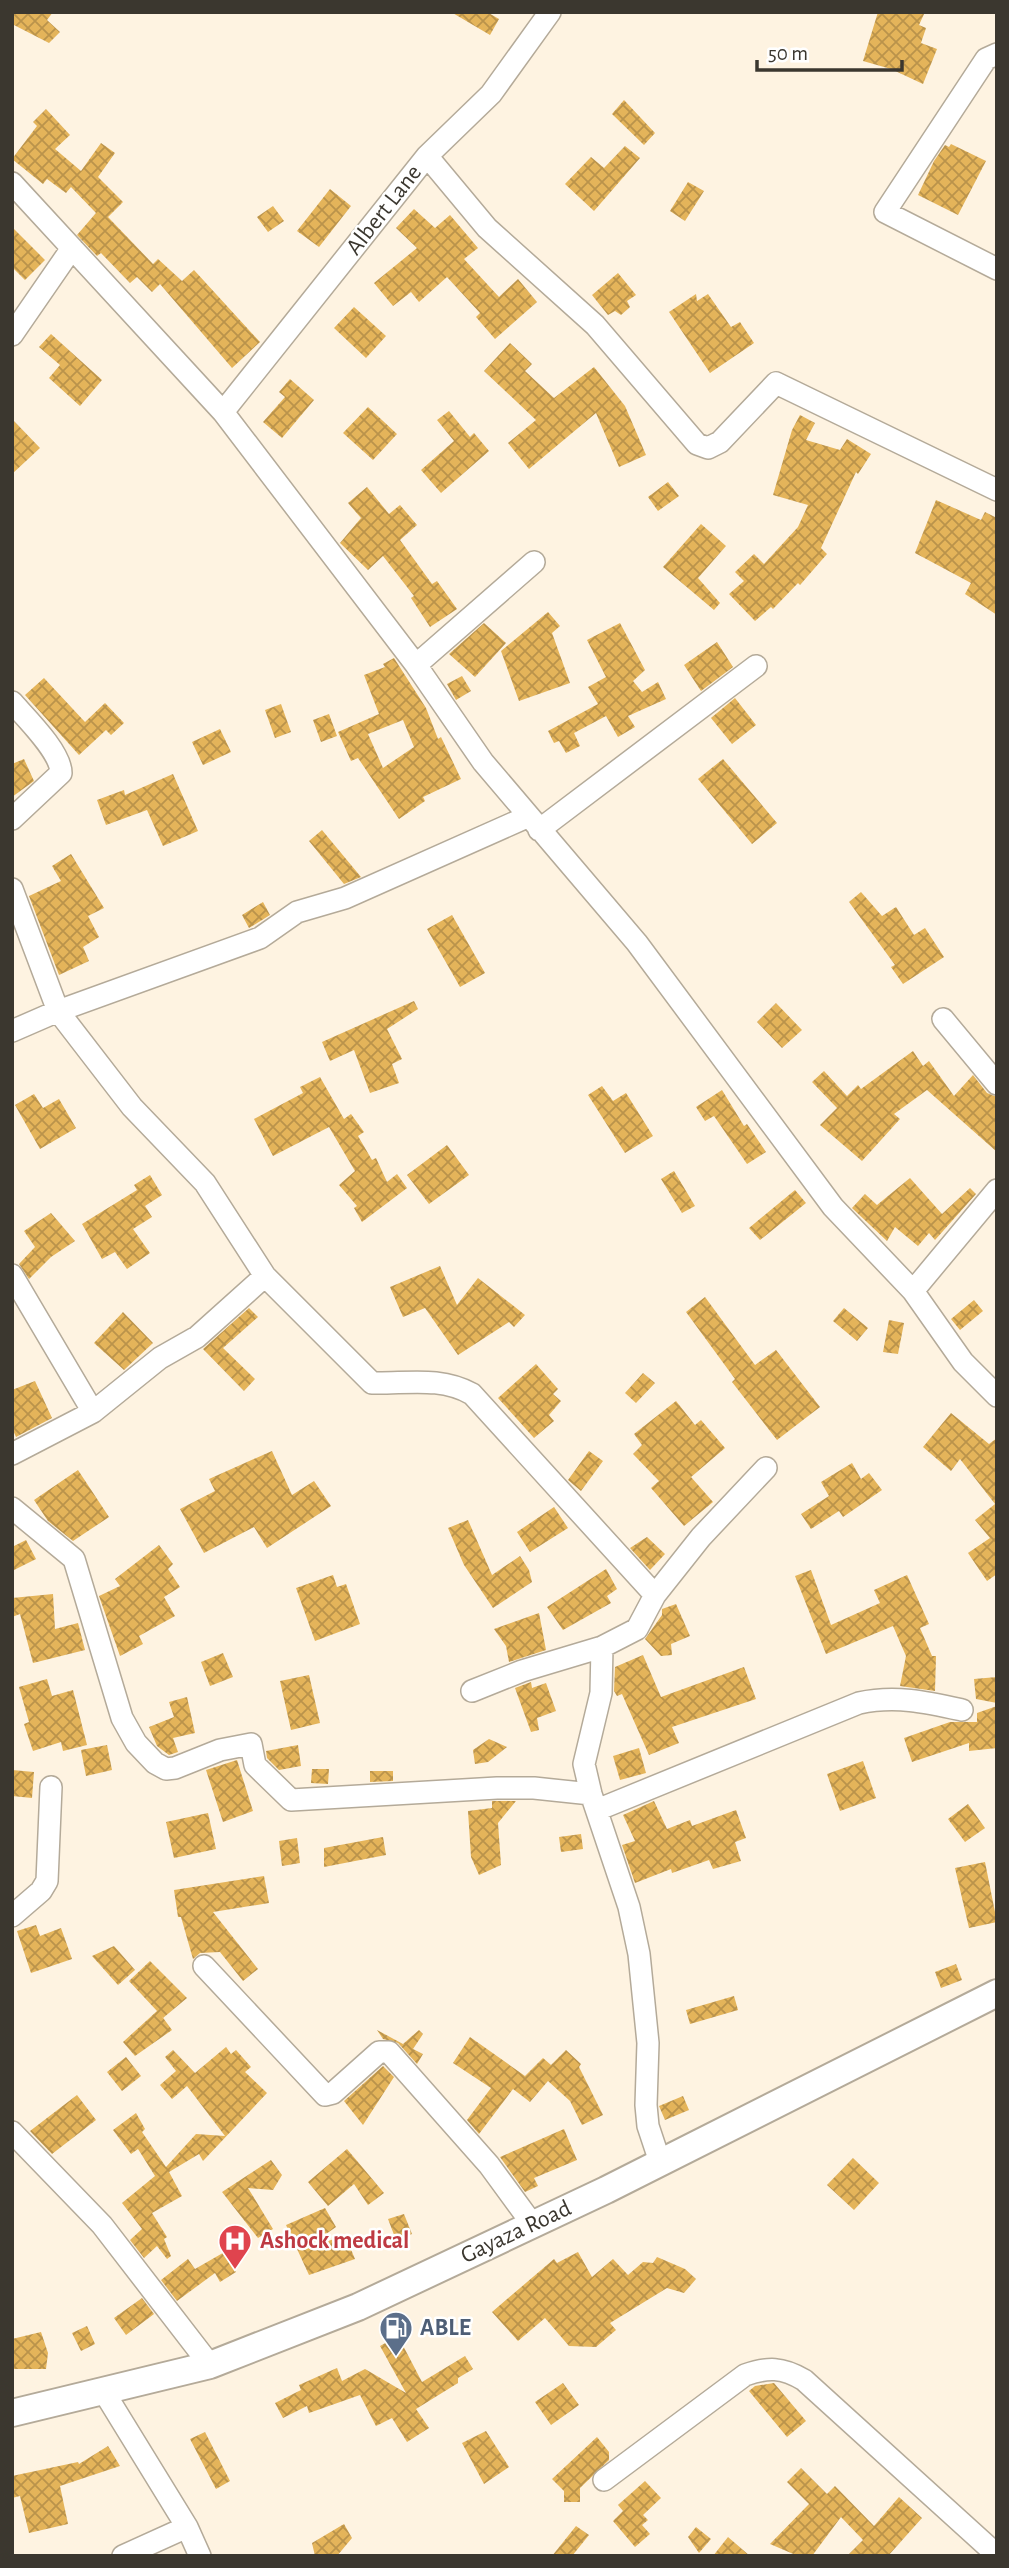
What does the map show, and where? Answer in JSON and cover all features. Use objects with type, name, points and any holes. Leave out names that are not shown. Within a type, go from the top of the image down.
[{"type":"main road","name":"Gayaza Road","points":[[12,2413],[210,2365],[358,2306],[533,2225],[997,1993]]},
{"type":"street","name":"Albert Lane","points":[[223,412],[427,156],[491,94],[550,12]]},
{"type":"street","points":[[997,54],[986,59],[885,212],[997,268]]},
{"type":"street","points":[[427,156],[487,228],[595,325],[696,444],[708,448],[720,442],[776,383],[997,490]]},
{"type":"street","points":[[12,183],[223,412],[416,665],[483,762],[637,943],[833,1207],[913,1291],[963,1362],[997,1396]]},
{"type":"street","points":[[12,335],[72,248]]},
{"type":"street","points":[[416,665],[534,562]]},
{"type":"street","points":[[12,1031],[58,1011],[260,938],[298,912],[345,898],[533,823],[757,666]]},
{"type":"street","points":[[12,702],[61,765],[61,772],[12,819]]},
{"type":"street","points":[[12,889],[58,1011],[132,1107],[205,1183],[265,1276],[372,1383],[419,1380],[463,1389],[472,1394],[655,1595]]},
{"type":"street","points":[[943,1019],[982,1070],[997,1084]]},
{"type":"street","points":[[913,1291],[997,1190]]},
{"type":"street","points":[[12,1275],[93,1412]]},
{"type":"street","points":[[12,1454],[93,1412],[160,1358],[197,1337],[265,1276]]},
{"type":"street","points":[[471,1691],[522,1671],[603,1647],[637,1629],[655,1595],[709,1528],[766,1468]]},
{"type":"street","points":[[12,1508],[74,1559],[122,1718],[136,1743],[155,1763],[166,1769],[175,1768],[220,1750],[251,1744],[254,1765],[291,1800],[534,1788],[594,1802],[859,1703],[877,1699],[909,1699],[962,1710]]},
{"type":"street","points":[[603,1647],[601,1693],[584,1764],[629,1907],[639,1954],[648,2043],[648,2126],[660,2162]]},
{"type":"street","points":[[12,1916],[41,1891],[47,1881],[51,1787]]},
{"type":"street","points":[[204,1966],[325,2095],[333,2093],[379,2052],[389,2052],[489,2165],[533,2225]]},
{"type":"street","points":[[12,2132],[102,2225],[210,2365]]},
{"type":"street","points":[[604,2480],[745,2375],[764,2368],[778,2368],[804,2380],[997,2555]]},
{"type":"street","points":[[104,2392],[187,2527],[200,2556]]},
{"type":"street","points":[[123,2556],[187,2527]]},
{"type":"building","points":[[12,12],[53,12],[47,20],[60,32],[49,43],[12,24]]},
{"type":"building","points":[[451,12],[487,12],[499,19],[490,35]]},
{"type":"building","points":[[878,12],[925,12],[919,25],[926,28],[921,43],[937,49],[923,84],[891,69],[863,61]]},
{"type":"building","points":[[624,100],[655,133],[644,145],[612,114]]},
{"type":"building","points":[[46,109],[70,135],[55,149],[81,171],[101,143],[115,153],[98,177],[123,202],[108,217],[153,264],[158,259],[182,281],[194,270],[260,342],[232,368],[160,284],[152,292],[137,277],[130,283],[101,253],[97,256],[77,235],[96,213],[71,187],[66,193],[47,179],[43,184],[12,159],[37,126],[33,122]]},
{"type":"building","points":[[951,144],[986,161],[958,215],[918,195],[934,161],[945,145],[949,147]]},
{"type":"building","points":[[625,146],[640,158],[594,211],[565,184],[591,157],[604,168]]},
{"type":"building","points":[[688,182],[704,191],[685,221],[670,211]]},
{"type":"building","points":[[330,189],[351,206],[319,247],[297,231]]},
{"type":"building","points":[[273,206],[284,221],[268,232],[257,217]]},
{"type":"building","points":[[414,209],[435,228],[450,215],[478,248],[464,259],[499,297],[518,279],[537,302],[495,339],[476,317],[480,313],[447,277],[419,302],[411,292],[393,306],[374,283],[417,248],[396,228]]},
{"type":"building","points":[[12,227],[45,260],[25,280],[12,267]]},
{"type":"building","points":[[618,273],[636,295],[627,301],[630,307],[621,315],[615,311],[608,315],[592,295]]},
{"type":"building","points":[[696,294],[697,301],[708,294],[731,327],[740,322],[754,343],[710,373],[669,312]]},
{"type":"building","points":[[354,307],[386,336],[366,358],[334,328]]},
{"type":"building","points":[[51,334],[102,380],[80,406],[49,378],[60,365],[39,347]]},
{"type":"building","points":[[510,343],[532,364],[525,371],[554,398],[594,367],[625,406],[646,455],[619,467],[596,413],[529,469],[508,443],[536,420],[484,371]]},
{"type":"building","points":[[290,379],[314,400],[282,438],[263,422],[285,397],[279,392]]},
{"type":"building","points":[[368,407],[397,434],[373,460],[343,433]]},
{"type":"building","points":[[449,411],[470,437],[474,433],[489,451],[441,493],[421,470],[454,441],[437,420]]},
{"type":"building","points":[[800,415],[815,423],[806,440],[840,450],[847,439],[871,454],[858,474],[856,472],[821,548],[827,554],[800,585],[798,583],[773,609],[771,607],[755,621],[729,594],[744,581],[735,572],[754,554],[764,564],[798,527],[808,505],[773,495],[792,430]]},
{"type":"building","points":[[12,419],[40,448],[12,474]]},
{"type":"building","points":[[668,482],[679,496],[658,511],[648,497]]},
{"type":"building","points":[[367,487],[389,514],[400,505],[417,525],[400,540],[432,584],[437,581],[457,609],[430,627],[411,598],[414,596],[383,556],[368,570],[340,543],[361,518],[348,503]]},
{"type":"building","points":[[936,500],[981,520],[985,512],[997,518],[997,615],[965,594],[971,583],[915,553]]},
{"type":"building","points":[[701,524],[726,546],[698,578],[720,603],[714,610],[663,567]]},
{"type":"building","points":[[548,612],[560,626],[552,633],[570,683],[519,701],[501,651]]},
{"type":"building","points":[[484,623],[506,643],[475,677],[449,654]]},
{"type":"building","points":[[620,623],[645,670],[633,681],[642,692],[658,682],[666,699],[628,716],[635,727],[618,737],[606,716],[574,733],[580,746],[566,753],[559,741],[554,743],[548,731],[598,704],[588,687],[606,677],[587,640]]},
{"type":"building","points":[[717,642],[733,667],[701,691],[684,665]]},
{"type":"building","points":[[394,658],[426,708],[438,739],[441,737],[461,779],[423,797],[425,801],[399,819],[358,758],[351,761],[338,732],[379,714],[364,675],[385,667],[383,664]],"holes":[[[403,720],[414,747],[383,768],[368,734]]]},
{"type":"building","points":[[462,676],[471,691],[456,700],[447,684]]},
{"type":"building","points":[[44,678],[85,722],[105,703],[124,723],[111,735],[106,730],[79,755],[25,695]]},
{"type":"building","points":[[735,698],[756,725],[732,744],[711,718]]},
{"type":"building","points":[[281,704],[291,732],[275,738],[265,710]]},
{"type":"building","points":[[329,714],[337,736],[321,742],[313,720]]},
{"type":"building","points":[[220,729],[231,752],[203,765],[192,742]]},
{"type":"building","points":[[24,759],[34,781],[12,797],[12,764]]},
{"type":"building","points":[[723,759],[777,823],[752,844],[698,779]]},
{"type":"building","points":[[173,774],[198,831],[163,846],[147,810],[106,825],[97,800],[124,790],[125,795]]},
{"type":"building","points":[[322,830],[361,877],[344,884],[309,841]]},
{"type":"building","points":[[71,854],[104,908],[88,916],[99,937],[83,947],[89,961],[59,975],[29,896],[61,881],[52,866]]},
{"type":"building","points":[[861,892],[882,916],[896,907],[914,935],[925,928],[944,957],[903,984],[891,967],[895,965],[849,902]]},
{"type":"building","points":[[263,902],[270,915],[249,928],[242,915]]},
{"type":"building","points":[[452,915],[485,973],[460,987],[427,929]]},
{"type":"building","points":[[414,1001],[418,1009],[387,1029],[402,1059],[392,1064],[399,1083],[370,1093],[354,1050],[330,1061],[322,1042]]},
{"type":"building","points":[[776,1003],[802,1030],[782,1048],[757,1022]]},
{"type":"building","points":[[913,1051],[923,1066],[929,1061],[954,1096],[973,1075],[987,1093],[997,1097],[997,1152],[927,1090],[894,1114],[900,1119],[862,1161],[820,1125],[837,1108],[812,1082],[824,1071],[847,1096],[858,1085],[861,1089]]},
{"type":"building","points":[[320,1077],[344,1119],[351,1114],[364,1132],[358,1136],[372,1160],[376,1158],[387,1182],[397,1174],[407,1188],[362,1222],[354,1208],[357,1206],[339,1185],[355,1171],[329,1127],[273,1156],[254,1119],[303,1093],[300,1087]]},
{"type":"building","points":[[602,1086],[613,1101],[626,1093],[653,1136],[625,1153],[588,1095]]},
{"type":"building","points":[[722,1090],[744,1126],[747,1124],[766,1152],[747,1164],[714,1116],[705,1121],[696,1107]]},
{"type":"building","points":[[34,1094],[43,1108],[59,1099],[76,1128],[40,1149],[15,1105]]},
{"type":"building","points":[[447,1145],[469,1175],[429,1204],[407,1175]]},
{"type":"building","points":[[674,1171],[695,1206],[682,1213],[661,1179]]},
{"type":"building","points":[[150,1175],[162,1195],[145,1206],[152,1217],[133,1229],[150,1253],[127,1269],[115,1252],[102,1259],[82,1224],[137,1190],[134,1185]]},
{"type":"building","points":[[910,1178],[942,1214],[970,1188],[976,1194],[935,1240],[929,1233],[918,1246],[895,1227],[887,1241],[852,1208],[865,1194],[877,1205]]},
{"type":"building","points":[[795,1190],[806,1203],[760,1240],[749,1228]]},
{"type":"building","points":[[51,1213],[75,1241],[51,1257],[29,1279],[19,1264],[35,1247],[24,1231]]},
{"type":"building","points":[[440,1266],[457,1305],[478,1278],[525,1315],[514,1327],[509,1322],[458,1355],[425,1308],[403,1317],[390,1287]]},
{"type":"building","points":[[705,1297],[755,1365],[776,1350],[820,1407],[777,1440],[732,1382],[735,1379],[686,1312]]},
{"type":"building","points":[[974,1300],[983,1311],[960,1330],[951,1319]]},
{"type":"building","points":[[249,1308],[258,1317],[223,1348],[255,1379],[244,1391],[203,1349]]},
{"type":"building","points":[[844,1308],[868,1328],[857,1341],[833,1321]]},
{"type":"building","points":[[123,1312],[153,1343],[124,1370],[94,1343]]},
{"type":"building","points":[[889,1320],[904,1323],[898,1354],[883,1352]]},
{"type":"building","points":[[536,1364],[558,1389],[553,1394],[561,1401],[549,1415],[554,1421],[534,1438],[498,1398]]},
{"type":"building","points":[[643,1373],[655,1383],[636,1403],[625,1393]]},
{"type":"building","points":[[35,1381],[52,1418],[16,1437],[12,1428],[12,1390]]},
{"type":"building","points":[[676,1401],[695,1425],[701,1420],[725,1448],[691,1477],[713,1502],[684,1526],[651,1488],[659,1481],[633,1454],[642,1445],[634,1434]]},
{"type":"building","points":[[951,1413],[989,1444],[997,1438],[997,1574],[987,1581],[968,1553],[990,1538],[975,1520],[995,1504],[960,1459],[951,1471],[923,1447]]},
{"type":"building","points":[[272,1451],[292,1495],[314,1481],[331,1506],[267,1548],[254,1527],[204,1553],[180,1509],[215,1491],[209,1479]]},
{"type":"building","points":[[589,1451],[603,1461],[581,1491],[568,1480]]},
{"type":"building","points":[[852,1463],[861,1479],[869,1473],[882,1490],[843,1517],[839,1511],[811,1529],[801,1514],[829,1496],[821,1482]]},
{"type":"building","points":[[78,1470],[109,1517],[73,1541],[48,1521],[34,1500]]},
{"type":"building","points":[[554,1507],[568,1528],[530,1552],[517,1532]]},
{"type":"building","points":[[468,1520],[492,1575],[520,1556],[529,1570],[532,1582],[493,1608],[464,1565],[448,1528]]},
{"type":"building","points":[[647,1537],[665,1554],[650,1570],[630,1548]]},
{"type":"building","points":[[26,1540],[36,1559],[12,1571],[12,1547]]},
{"type":"building","points":[[159,1545],[173,1564],[168,1569],[180,1587],[164,1597],[175,1616],[139,1636],[143,1644],[120,1656],[99,1596],[120,1586],[115,1579]]},
{"type":"building","points":[[606,1569],[617,1589],[607,1596],[611,1603],[563,1630],[547,1607]]},
{"type":"building","points":[[811,1570],[831,1625],[880,1603],[874,1590],[907,1575],[929,1624],[920,1628],[932,1656],[936,1656],[935,1691],[900,1686],[906,1656],[893,1626],[826,1654],[795,1576]]},
{"type":"building","points":[[333,1575],[337,1587],[346,1584],[360,1624],[315,1641],[296,1588]]},
{"type":"building","points":[[53,1594],[55,1629],[78,1623],[85,1650],[33,1663],[20,1614],[12,1617],[12,1598]]},
{"type":"building","points":[[676,1604],[690,1636],[671,1644],[672,1655],[661,1656],[645,1639],[662,1615],[662,1609]]},
{"type":"building","points":[[539,1613],[546,1650],[509,1662],[506,1646],[494,1629]]},
{"type":"building","points":[[223,1653],[233,1677],[210,1686],[201,1662]]},
{"type":"building","points":[[643,1655],[661,1697],[744,1667],[756,1699],[672,1727],[679,1743],[649,1755],[622,1694],[617,1696],[614,1691],[615,1667]]},
{"type":"building","points":[[309,1675],[320,1723],[291,1730],[280,1681]]},
{"type":"building","points":[[997,1677],[997,1703],[976,1699],[974,1679]]},
{"type":"building","points":[[47,1679],[52,1696],[73,1690],[87,1745],[63,1751],[61,1742],[33,1751],[24,1724],[29,1722],[19,1687]]},
{"type":"building","points":[[531,1682],[532,1688],[546,1683],[556,1711],[537,1718],[539,1730],[531,1732],[515,1688]]},
{"type":"building","points":[[187,1697],[195,1733],[173,1738],[178,1752],[169,1755],[157,1746],[149,1727],[174,1717],[169,1702]]},
{"type":"building","points":[[997,1706],[997,1748],[969,1751],[969,1743],[912,1762],[904,1738],[950,1722],[977,1722],[977,1713]]},
{"type":"building","points":[[489,1739],[507,1747],[488,1762],[475,1764],[473,1750]]},
{"type":"building","points":[[107,1745],[112,1770],[86,1776],[81,1750]]},
{"type":"building","points":[[298,1745],[301,1766],[279,1770],[267,1758],[266,1751]]},
{"type":"building","points":[[639,1748],[646,1773],[620,1780],[613,1756]]},
{"type":"building","points":[[237,1760],[253,1811],[223,1822],[206,1770]]},
{"type":"building","points":[[863,1761],[876,1798],[840,1811],[827,1774]]},
{"type":"building","points":[[312,1769],[329,1769],[328,1784],[311,1783]]},
{"type":"building","points":[[12,1770],[34,1772],[32,1798],[12,1796]]},
{"type":"building","points":[[370,1771],[393,1771],[393,1781],[370,1782]]},
{"type":"building","points":[[492,1801],[516,1801],[498,1823],[501,1865],[479,1875],[471,1857],[468,1811],[492,1808]]},
{"type":"building","points":[[654,1801],[667,1829],[690,1820],[692,1826],[736,1810],[746,1838],[735,1842],[741,1861],[713,1869],[709,1860],[672,1873],[671,1869],[635,1883],[622,1845],[635,1841],[623,1815]]},
{"type":"building","points":[[968,1804],[985,1828],[965,1842],[948,1819]]},
{"type":"building","points":[[208,1813],[216,1849],[174,1858],[166,1822]]},
{"type":"building","points":[[581,1834],[583,1849],[561,1852],[559,1837]]},
{"type":"building","points":[[383,1837],[386,1855],[324,1867],[324,1848]]},
{"type":"building","points":[[297,1838],[300,1863],[282,1866],[279,1841]]},
{"type":"building","points":[[985,1862],[997,1922],[969,1928],[955,1868]]},
{"type":"building","points":[[264,1876],[269,1903],[213,1912],[258,1969],[243,1981],[220,1952],[200,1953],[193,1959],[181,1917],[178,1917],[174,1890]]},
{"type":"building","points":[[36,1925],[40,1936],[61,1928],[72,1959],[31,1973],[17,1931]]},
{"type":"building","points":[[114,1946],[135,1970],[118,1985],[92,1956]]},
{"type":"building","points":[[150,1961],[187,1998],[163,2018],[172,2030],[135,2056],[123,2042],[157,2011],[129,1981]]},
{"type":"building","points":[[956,1964],[962,1980],[941,1988],[935,1972]]},
{"type":"building","points":[[734,1996],[738,2010],[690,2024],[686,2010]]},
{"type":"building","points":[[377,2030],[403,2044],[419,2030],[423,2034],[413,2049],[423,2054],[417,2064],[398,2043],[383,2039]]},
{"type":"building","points":[[470,2037],[525,2076],[543,2058],[551,2065],[566,2050],[581,2064],[579,2067],[603,2115],[582,2125],[570,2101],[548,2081],[530,2102],[513,2089],[479,2134],[467,2120],[491,2088],[453,2063]]},
{"type":"building","points":[[226,2047],[231,2054],[236,2050],[251,2067],[245,2072],[267,2093],[203,2161],[199,2154],[169,2172],[182,2196],[152,2213],[167,2237],[164,2239],[171,2256],[167,2259],[157,2246],[144,2258],[130,2240],[142,2229],[122,2203],[155,2176],[138,2149],[131,2154],[113,2130],[136,2113],[145,2129],[142,2132],[166,2167],[196,2134],[225,2136],[187,2086],[172,2099],[160,2085],[176,2071],[165,2057],[173,2050],[195,2073]]},
{"type":"building","points":[[126,2057],[141,2076],[122,2091],[107,2072]]},
{"type":"building","points":[[383,2066],[394,2077],[363,2125],[344,2101]]},
{"type":"building","points":[[77,2095],[96,2120],[52,2154],[30,2131]]},
{"type":"building","points":[[683,2096],[689,2110],[665,2120],[659,2106]]},
{"type":"building","points":[[564,2129],[577,2160],[534,2178],[538,2186],[525,2192],[500,2157]]},
{"type":"building","points":[[347,2149],[384,2193],[368,2205],[354,2184],[328,2206],[308,2182]]},
{"type":"building","points":[[853,2158],[879,2183],[854,2210],[827,2185]]},
{"type":"building","points":[[271,2160],[282,2175],[273,2190],[248,2188],[273,2229],[258,2238],[222,2192]]},
{"type":"building","points":[[325,2208],[336,2227],[303,2250],[345,2235],[355,2259],[309,2275],[286,2225]]},
{"type":"building","points":[[404,2214],[412,2234],[396,2240],[388,2219]]},
{"type":"building","points":[[228,2250],[236,2272],[220,2282],[215,2273],[177,2301],[161,2280],[188,2259],[195,2269]]},
{"type":"building","points":[[578,2252],[592,2277],[613,2259],[628,2275],[643,2262],[653,2263],[657,2257],[685,2269],[696,2279],[684,2293],[667,2288],[610,2323],[616,2330],[596,2347],[569,2346],[545,2318],[518,2341],[492,2312],[554,2259],[557,2263]]},
{"type":"building","points":[[142,2298],[154,2314],[126,2335],[114,2318]]},
{"type":"building","points":[[87,2326],[95,2344],[81,2351],[72,2333]]},
{"type":"building","points":[[41,2332],[48,2353],[46,2369],[12,2369],[12,2339]]},
{"type":"building","points":[[398,2336],[422,2382],[465,2356],[473,2369],[458,2378],[458,2383],[416,2409],[429,2428],[407,2442],[392,2418],[376,2426],[360,2395],[309,2413],[307,2406],[283,2418],[275,2403],[301,2390],[299,2385],[337,2368],[342,2381],[365,2369],[406,2393],[380,2346]]},
{"type":"building","points":[[563,2383],[579,2405],[551,2425],[535,2402]]},
{"type":"building","points":[[774,2383],[806,2421],[787,2437],[749,2391],[755,2386]]},
{"type":"building","points":[[486,2431],[509,2467],[484,2484],[462,2443]]},
{"type":"building","points":[[205,2432],[230,2481],[216,2489],[190,2439]]},
{"type":"building","points":[[597,2437],[609,2452],[609,2460],[580,2488],[580,2502],[564,2502],[564,2491],[552,2479]]},
{"type":"building","points":[[108,2446],[120,2466],[60,2486],[68,2524],[29,2533],[20,2496],[12,2498],[12,2476],[78,2462],[79,2464]]},
{"type":"building","points":[[801,2468],[827,2494],[835,2486],[874,2526],[899,2497],[922,2518],[888,2556],[847,2556],[863,2540],[841,2517],[812,2556],[798,2556],[770,2544],[809,2504],[787,2482]]},
{"type":"building","points":[[645,2481],[661,2498],[643,2515],[648,2520],[642,2525],[650,2534],[635,2547],[613,2521],[623,2511],[618,2505]]},
{"type":"building","points":[[344,2524],[352,2538],[337,2556],[315,2556],[312,2543]]},
{"type":"building","points":[[576,2526],[589,2535],[572,2556],[552,2556]]},
{"type":"building","points":[[696,2527],[711,2539],[699,2553],[688,2537]]},
{"type":"building","points":[[728,2537],[750,2556],[713,2556]]},
{"type":"place","name":"Ashock medical","points":[[235,2271]]},
{"type":"place","name":"ABLE","points":[[396,2358]]}]
